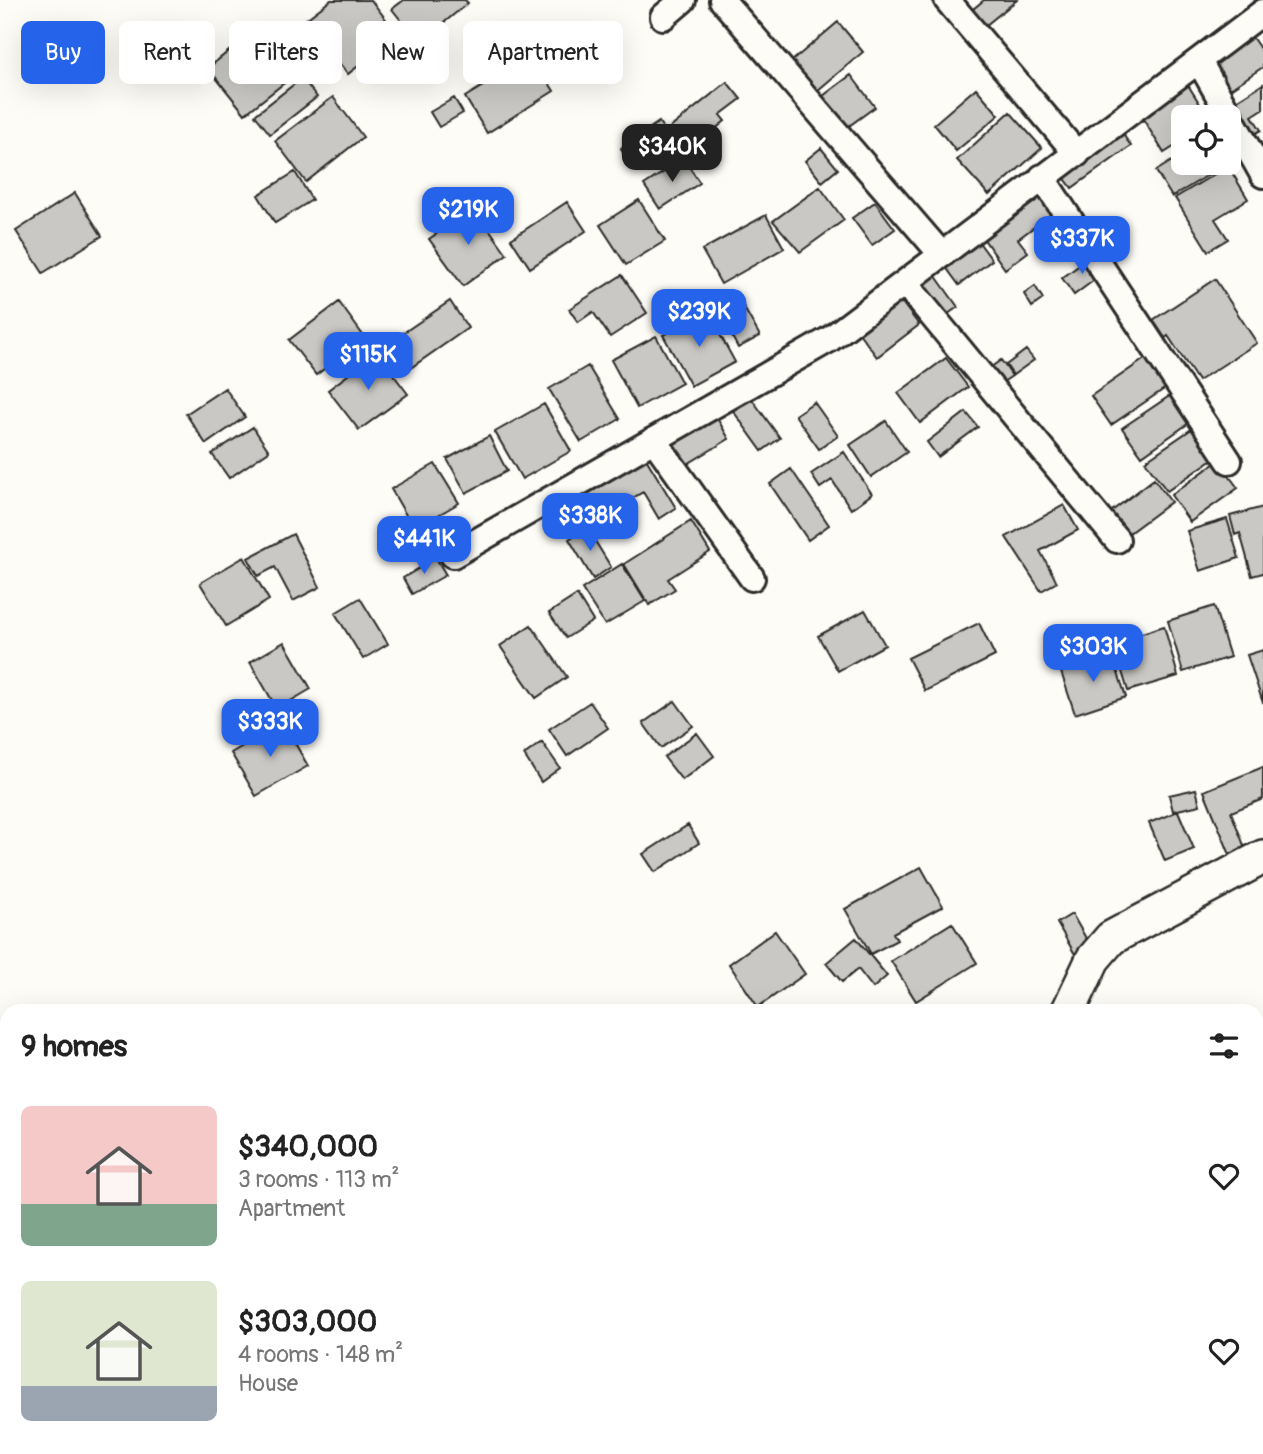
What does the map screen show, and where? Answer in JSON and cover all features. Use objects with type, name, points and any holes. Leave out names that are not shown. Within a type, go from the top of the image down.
[{"type":"street","points":[[663,17],[683,0]]},
{"type":"street","points":[[722,0],[942,255]]},
{"type":"street","points":[[947,0],[1077,154]]},
{"type":"street","points":[[453,555],[830,339],[1263,12]]},
{"type":"street","points":[[1199,61],[1263,176]]},
{"type":"street","points":[[1042,177],[1229,461]]},
{"type":"street","points":[[905,283],[1117,540]]},
{"type":"street","points":[[654,440],[752,578]]},
{"type":"street","points":[[1072,1004],[1093,959],[1111,938],[1263,857]]},
{"type":"building","points":[[331,0],[371,0],[387,21],[356,21],[356,68],[348,74],[342,66],[342,21],[305,20]]},
{"type":"building","points":[[404,0],[465,0],[468,3],[446,21],[402,21],[392,9]]},
{"type":"building","points":[[984,0],[1017,0],[980,30],[967,14]]},
{"type":"building","points":[[838,22],[863,52],[811,96],[786,66]]},
{"type":"building","points":[[1250,34],[1263,53],[1263,67],[1224,93],[1205,65]]},
{"type":"building","points":[[229,51],[229,84],[283,84],[245,114],[215,77],[215,62]]},
{"type":"building","points":[[851,75],[875,107],[842,131],[819,99]]},
{"type":"building","points":[[727,82],[741,99],[720,115],[725,121],[688,151],[670,128]]},
{"type":"building","points":[[294,84],[307,84],[317,97],[270,134],[255,115]]},
{"type":"building","points":[[486,84],[550,84],[554,91],[487,133],[465,97]]},
{"type":"building","points":[[1263,84],[1263,109],[1252,116],[1261,130],[1248,138],[1241,127],[1241,105],[1230,105]]},
{"type":"building","points":[[1188,85],[1200,105],[1171,105],[1171,149],[1164,153],[1140,114]]},
{"type":"building","points":[[976,88],[999,115],[956,151],[934,124]]},
{"type":"building","points":[[333,97],[363,137],[306,182],[275,141]]},
{"type":"building","points":[[454,98],[463,113],[439,127],[430,112]]},
{"type":"building","points":[[1010,112],[1042,148],[989,195],[957,160]]},
{"type":"building","points":[[659,122],[668,136],[639,157],[641,161],[630,169],[621,148]]},
{"type":"building","points":[[1122,133],[1131,146],[1072,188],[1063,176]]},
{"type":"building","points":[[821,148],[838,169],[822,182],[805,161]]},
{"type":"building","points":[[684,159],[700,183],[660,209],[644,185]]},
{"type":"building","points":[[1171,162],[1171,175],[1208,175],[1172,197],[1156,171]]},
{"type":"building","points":[[295,172],[312,200],[275,223],[258,195]]},
{"type":"building","points":[[1213,175],[1233,175],[1248,199],[1215,219],[1228,239],[1208,251],[1175,198]]},
{"type":"building","points":[[820,187],[844,220],[800,252],[773,221]]},
{"type":"building","points":[[75,193],[102,236],[43,273],[16,231]]},
{"type":"building","points":[[1041,196],[1054,212],[1018,239],[1028,252],[1005,269],[983,238]]},
{"type":"building","points":[[639,200],[665,241],[626,265],[600,225]]},
{"type":"building","points":[[567,202],[586,231],[530,268],[511,239]]},
{"type":"building","points":[[875,202],[895,229],[872,245],[852,218]]},
{"type":"building","points":[[474,208],[507,254],[463,286],[429,239]]},
{"type":"building","points":[[766,215],[784,248],[721,284],[702,250]]},
{"type":"building","points":[[978,241],[992,260],[959,285],[945,266]]},
{"type":"building","points":[[1089,258],[1101,275],[1074,295],[1062,278]]},
{"type":"building","points":[[622,275],[647,313],[610,337],[593,312],[578,322],[569,309]]},
{"type":"building","points":[[935,275],[958,307],[942,318],[919,286]]},
{"type":"building","points":[[1215,279],[1257,343],[1198,381],[1168,336],[1165,338],[1153,320]]},
{"type":"building","points":[[1035,286],[1043,299],[1032,307],[1024,294]]},
{"type":"building","points":[[735,292],[760,336],[738,348],[714,303]]},
{"type":"building","points":[[900,300],[919,325],[877,357],[859,333]]},
{"type":"building","points":[[450,301],[468,328],[409,369],[390,342]]},
{"type":"building","points":[[339,302],[365,338],[316,375],[289,340]]},
{"type":"building","points":[[707,311],[735,362],[691,386],[663,335]]},
{"type":"building","points":[[656,336],[682,383],[637,408],[611,360]]},
{"type":"building","points":[[1026,350],[1034,360],[1013,375],[1006,365]]},
{"type":"building","points":[[377,353],[408,394],[359,430],[328,390]]},
{"type":"building","points":[[1149,356],[1170,385],[1111,425],[1091,396]]},
{"type":"building","points":[[946,358],[968,387],[920,423],[898,393]]},
{"type":"building","points":[[1001,360],[1012,376],[997,386],[987,370]]},
{"type":"building","points":[[588,366],[620,419],[581,442],[549,389]]},
{"type":"building","points":[[225,388],[245,417],[206,444],[186,414]]},
{"type":"building","points":[[1177,391],[1196,418],[1142,456],[1122,428]]},
{"type":"building","points":[[749,395],[780,438],[762,451],[731,408]]},
{"type":"building","points":[[814,402],[838,436],[819,449],[795,415]]},
{"type":"building","points":[[544,404],[571,451],[522,479],[495,432]]},
{"type":"building","points":[[966,412],[978,427],[938,457],[927,442]]},
{"type":"building","points":[[717,418],[729,439],[679,469],[666,447]]},
{"type":"building","points":[[886,421],[907,452],[871,477],[850,445]]},
{"type":"building","points":[[1199,424],[1220,454],[1167,491],[1145,461]]},
{"type":"building","points":[[253,427],[269,451],[229,478],[212,454]]},
{"type":"building","points":[[489,436],[507,471],[466,493],[447,459]]},
{"type":"building","points":[[844,452],[872,494],[851,509],[832,480],[820,488],[811,474]]},
{"type":"building","points":[[645,457],[676,508],[659,519],[643,492],[580,530],[565,506]]},
{"type":"building","points":[[1218,461],[1238,488],[1190,522],[1171,495]]},
{"type":"building","points":[[435,464],[459,503],[414,529],[391,489]]},
{"type":"building","points":[[791,469],[829,525],[808,540],[770,484]]},
{"type":"building","points":[[1154,479],[1171,502],[1125,536],[1108,514]]},
{"type":"building","points":[[1064,505],[1078,530],[1040,551],[1057,582],[1041,591],[1006,537]]},
{"type":"building","points":[[1263,507],[1263,573],[1252,576],[1240,533],[1235,535],[1230,516]]},
{"type":"building","points":[[1227,519],[1239,558],[1200,571],[1187,531]]},
{"type":"building","points":[[691,521],[710,552],[668,579],[675,589],[649,605],[624,564]]},
{"type":"building","points":[[587,528],[611,567],[593,579],[569,539]]},
{"type":"building","points":[[293,534],[320,587],[293,601],[275,567],[258,576],[248,558]]},
{"type":"building","points":[[244,557],[269,600],[226,626],[200,583]]},
{"type":"building","points":[[436,558],[446,575],[412,594],[403,578]]},
{"type":"building","points":[[622,564],[645,601],[605,625],[582,589]]},
{"type":"building","points":[[577,595],[593,621],[566,638],[549,613]]},
{"type":"building","points":[[360,598],[388,644],[363,659],[335,613]]},
{"type":"building","points":[[1214,606],[1230,657],[1183,672],[1168,621]]},
{"type":"building","points":[[865,610],[885,645],[838,671],[818,636]]},
{"type":"building","points":[[979,623],[995,656],[925,691],[908,658]]},
{"type":"building","points":[[531,625],[567,677],[536,698],[500,646]]},
{"type":"building","points":[[1164,626],[1178,676],[1128,691],[1113,642]]},
{"type":"building","points":[[284,642],[311,689],[277,709],[250,662]]},
{"type":"building","points":[[1263,650],[1263,703],[1247,655]]},
{"type":"building","points":[[1112,655],[1126,697],[1075,714],[1061,672]]},
{"type":"building","points":[[675,701],[693,726],[661,748],[643,723]]},
{"type":"building","points":[[590,702],[608,728],[567,756],[549,729]]},
{"type":"building","points":[[283,722],[308,766],[256,796],[231,753]]},
{"type":"building","points":[[697,733],[714,756],[682,780],[664,757]]},
{"type":"building","points":[[542,742],[560,768],[541,782],[524,755]]},
{"type":"building","points":[[1263,767],[1263,799],[1231,812],[1245,848],[1230,855],[1204,791]]},
{"type":"building","points":[[1196,789],[1200,805],[1173,811],[1169,795]]},
{"type":"building","points":[[1178,811],[1194,849],[1165,861],[1149,823]]},
{"type":"building","points":[[688,825],[699,843],[655,872],[643,854]]},
{"type":"building","points":[[921,867],[943,906],[893,933],[897,940],[871,954],[845,909]]},
{"type":"building","points":[[1072,914],[1091,947],[1076,956],[1057,923]]},
{"type":"building","points":[[952,923],[977,963],[916,1001],[891,961]]},
{"type":"building","points":[[775,931],[805,974],[762,1004],[756,1004],[729,964]]},
{"type":"building","points":[[856,938],[887,976],[873,988],[858,969],[842,982],[826,963]]}]
